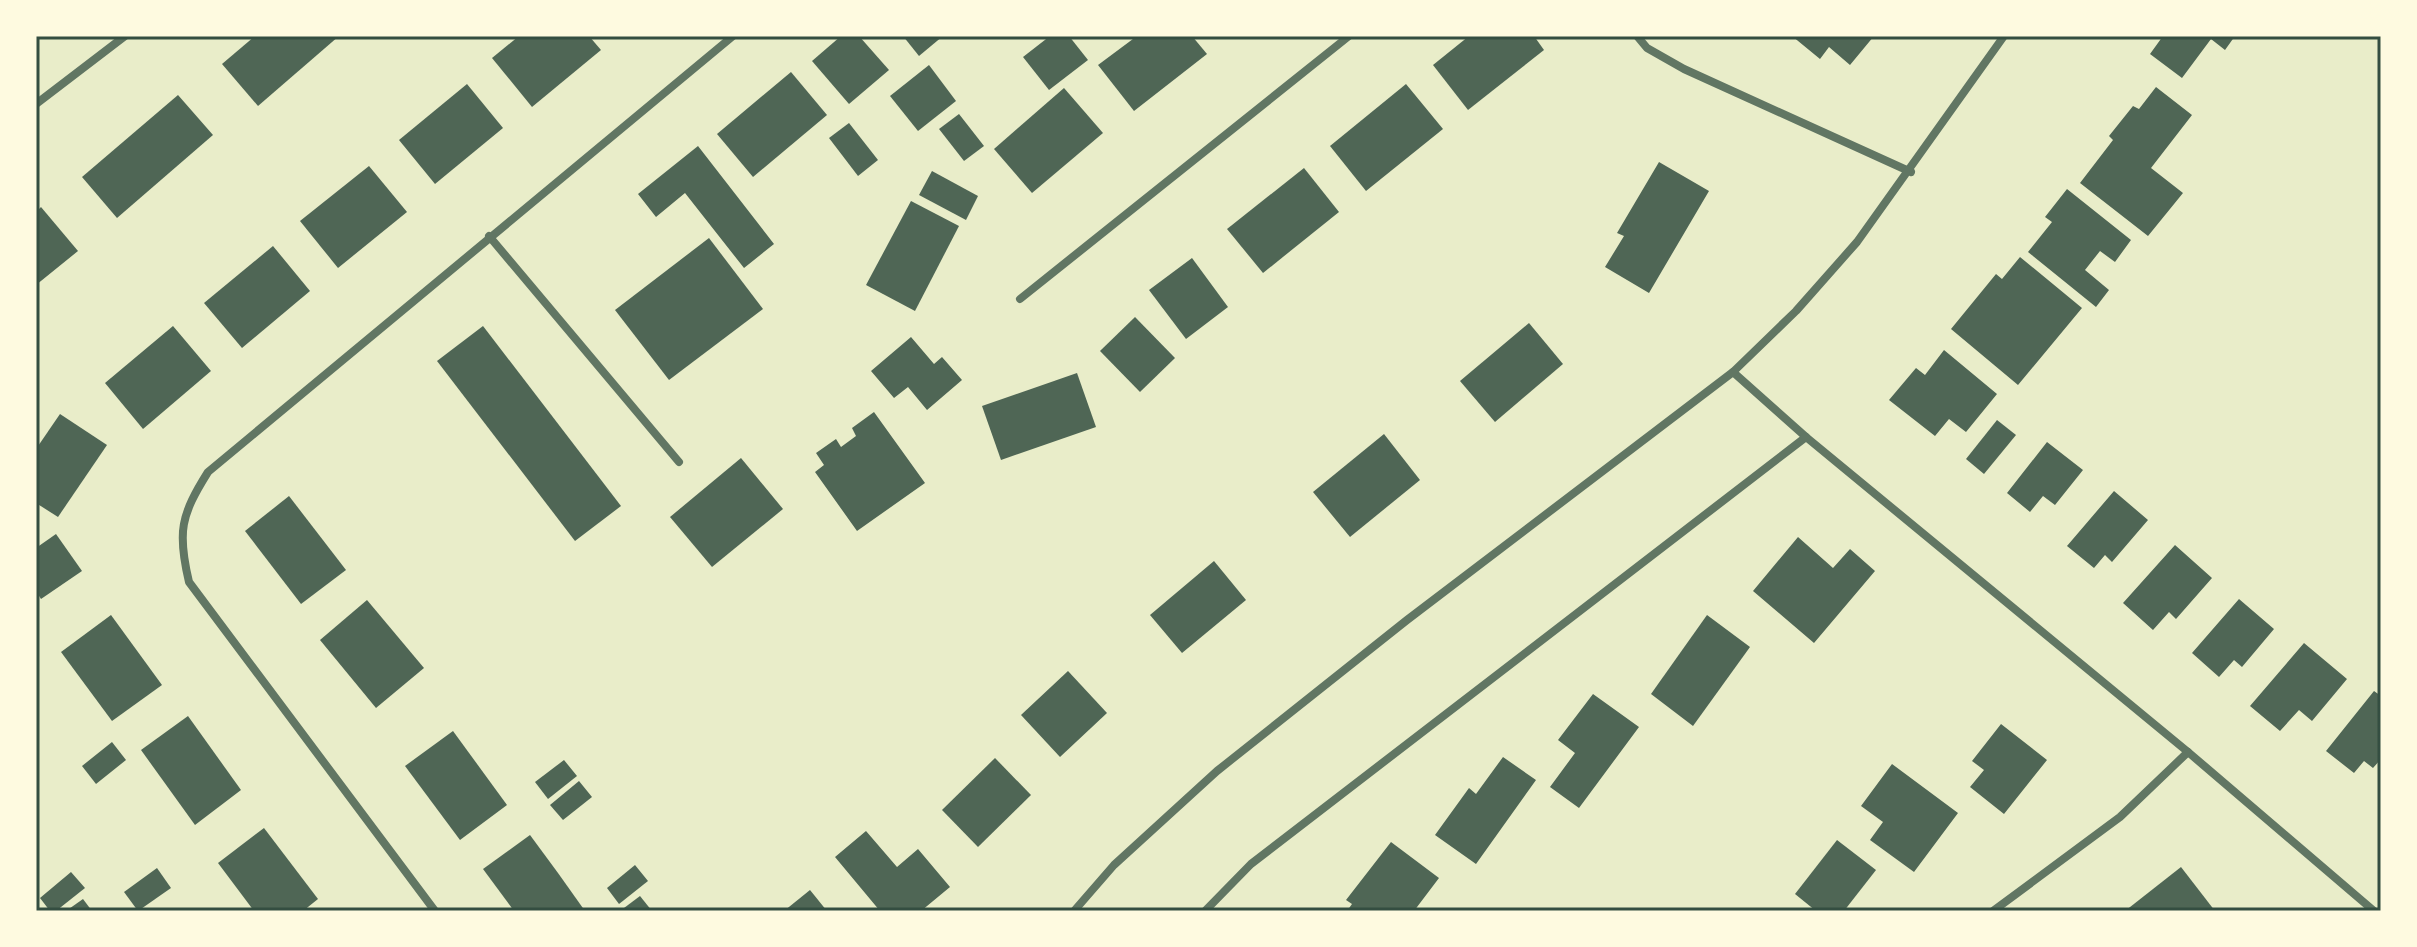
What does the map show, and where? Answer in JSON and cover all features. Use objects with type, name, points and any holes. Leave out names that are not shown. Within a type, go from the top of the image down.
[{"type":"street","points":[[36,104],[125,36]]},
{"type":"street","points":[[435,911],[189,582],[181,548],[187,506],[208,472],[733,36]]},
{"type":"street","points":[[1020,299],[1349,36]]},
{"type":"street","points":[[1637,36],[1647,48],[1684,69],[1911,172]]},
{"type":"street","points":[[1074,911],[1114,865],[1217,771],[1407,620],[1733,372],[1796,311],[1857,242],[1911,172],[2004,36]]},
{"type":"street","points":[[489,236],[679,462]]},
{"type":"street","points":[[1733,372],[1806,437],[2188,752],[2374,911]]},
{"type":"street","points":[[1205,911],[1251,864],[1806,437]]},
{"type":"street","points":[[1993,911],[2120,817],[2188,752]]},
{"type":"building","points":[[255,36],[339,36],[258,106],[222,64]]},
{"type":"building","points":[[519,36],[589,36],[601,50],[532,107],[492,58]]},
{"type":"building","points":[[841,36],[859,36],[889,70],[849,104],[812,61]]},
{"type":"building","points":[[903,36],[943,36],[919,56]]},
{"type":"building","points":[[1050,36],[1069,36],[1088,60],[1049,90],[1023,57]]},
{"type":"building","points":[[1137,36],[1192,36],[1207,54],[1134,111],[1098,65]]},
{"type":"building","points":[[1469,36],[1534,36],[1544,50],[1468,110],[1433,65]]},
{"type":"building","points":[[1792,36],[1874,36],[1850,65],[1829,47],[1820,59]]},
{"type":"building","points":[[2163,36],[2235,36],[2225,50],[2211,39],[2182,78],[2150,54]]},
{"type":"building","points":[[929,65],[956,101],[918,131],[890,96]]},
{"type":"building","points":[[791,72],[827,115],[753,177],[717,134]]},
{"type":"building","points":[[467,84],[503,128],[435,184],[399,140]]},
{"type":"building","points":[[1406,84],[1443,129],[1366,191],[1330,146]]},
{"type":"building","points":[[2156,87],[2192,115],[2151,168],[2183,193],[2148,236],[2080,183],[2113,140],[2109,136],[2133,106],[2139,109]]},
{"type":"building","points":[[1064,88],[1103,133],[1032,193],[994,149]]},
{"type":"building","points":[[178,95],[213,135],[117,218],[82,177]]},
{"type":"building","points":[[959,114],[984,146],[964,161],[939,129]]},
{"type":"building","points":[[849,123],[878,160],[858,176],[829,138]]},
{"type":"building","points":[[698,146],[774,244],[744,268],[685,193],[656,217],[638,194]]},
{"type":"building","points":[[1659,162],[1709,191],[1649,293],[1605,267],[1624,236],[1617,233]]},
{"type":"building","points":[[369,166],[407,212],[338,268],[300,221]]},
{"type":"building","points":[[1304,168],[1339,212],[1263,273],[1227,229]]},
{"type":"building","points":[[932,171],[978,196],[966,220],[919,195]]},
{"type":"building","points":[[2067,189],[2131,240],[2115,262],[2100,251],[2085,270],[2109,290],[2096,307],[2028,252],[2052,222],[2045,217]]},
{"type":"building","points":[[911,201],[959,226],[915,311],[866,285]]},
{"type":"building","points":[[41,207],[78,251],[36,285],[36,212]]},
{"type":"building","points":[[709,238],[763,309],[669,380],[615,310]]},
{"type":"building","points":[[273,246],[310,291],[242,348],[204,303]]},
{"type":"building","points":[[2020,257],[2082,308],[2018,385],[1951,329],[1996,274],[2002,279]]},
{"type":"building","points":[[1192,258],[1228,307],[1186,339],[1149,290]]},
{"type":"building","points":[[1135,317],[1175,358],[1140,392],[1100,351]]},
{"type":"building","points":[[1529,323],[1563,364],[1495,422],[1460,381]]},
{"type":"building","points":[[173,326],[211,371],[143,429],[105,383]]},
{"type":"building","points":[[483,326],[621,506],[575,541],[437,361]]},
{"type":"building","points":[[911,337],[934,364],[942,357],[962,380],[927,410],[908,387],[894,398],[871,371]]},
{"type":"building","points":[[1944,350],[1997,394],[1966,432],[1949,419],[1935,436],[1889,400],[1916,368],[1925,375]]},
{"type":"building","points":[[1077,373],[1096,427],[1001,460],[982,406]]},
{"type":"building","points":[[874,412],[925,483],[857,531],[815,472],[824,465],[816,453],[836,439],[841,447],[856,436],[852,428]]},
{"type":"building","points":[[60,414],[107,445],[58,517],[36,503],[36,449]]},
{"type":"building","points":[[1997,420],[2016,435],[1984,474],[1966,459]]},
{"type":"building","points":[[1384,434],[1420,480],[1350,537],[1313,492]]},
{"type":"building","points":[[2047,442],[2083,470],[2055,505],[2043,496],[2030,512],[2007,493]]},
{"type":"building","points":[[741,458],[783,509],[712,567],[670,517]]},
{"type":"building","points":[[2114,491],[2148,520],[2112,562],[2105,555],[2094,568],[2067,546]]},
{"type":"building","points":[[289,496],[346,570],[301,604],[245,531]]},
{"type":"building","points":[[56,534],[82,571],[41,599],[36,591],[36,548]]},
{"type":"building","points":[[1798,537],[1833,568],[1850,549],[1875,571],[1814,643],[1753,591]]},
{"type":"building","points":[[2175,545],[2212,578],[2176,619],[2169,612],[2153,630],[2123,603]]},
{"type":"building","points":[[1214,561],[1246,600],[1182,653],[1150,615]]},
{"type":"building","points":[[2239,599],[2274,629],[2242,667],[2234,660],[2219,677],[2192,653]]},
{"type":"building","points":[[367,600],[424,668],[376,708],[320,640]]},
{"type":"building","points":[[111,615],[162,685],[112,721],[61,652]]},
{"type":"building","points":[[1707,615],[1750,647],[1693,726],[1651,694]]},
{"type":"building","points":[[2304,643],[2347,679],[2312,721],[2299,710],[2280,731],[2250,706]]},
{"type":"building","points":[[1068,671],[1107,713],[1060,757],[1021,715]]},
{"type":"building","points":[[2374,691],[2381,696],[2381,759],[2373,768],[2364,761],[2354,773],[2326,751]]},
{"type":"building","points":[[1593,694],[1639,727],[1579,808],[1550,787],[1575,753],[1558,740]]},
{"type":"building","points":[[188,716],[241,790],[195,825],[141,750]]},
{"type":"building","points":[[2001,724],[2047,760],[2004,814],[1970,787],[1984,770],[1972,761]]},
{"type":"building","points":[[453,731],[507,805],[460,840],[405,766]]},
{"type":"building","points":[[112,742],[126,760],[96,784],[82,766]]},
{"type":"building","points":[[1503,757],[1536,780],[1476,864],[1435,835],[1469,788],[1476,794]]},
{"type":"building","points":[[995,758],[1031,795],[978,847],[942,810]]},
{"type":"building","points":[[564,760],[577,776],[548,799],[535,782]]},
{"type":"building","points":[[1892,764],[1958,813],[1914,872],[1870,840],[1883,822],[1861,806]]},
{"type":"building","points":[[579,781],[592,797],[563,820],[550,805]]},
{"type":"building","points":[[264,828],[318,899],[303,911],[254,911],[218,863]]},
{"type":"building","points":[[866,831],[897,867],[918,849],[950,887],[921,911],[880,911],[835,857]]},
{"type":"building","points":[[530,835],[585,911],[514,911],[483,869]]},
{"type":"building","points":[[1837,840],[1876,870],[1844,911],[1816,911],[1795,894]]},
{"type":"building","points":[[1391,842],[1439,878],[1414,911],[1347,911],[1352,904],[1346,900]]},
{"type":"building","points":[[635,865],[648,881],[619,904],[607,888]]},
{"type":"building","points":[[2181,867],[2215,911],[2125,911]]},
{"type":"building","points":[[157,868],[171,888],[138,911],[124,892]]},
{"type":"building","points":[[71,872],[85,888],[56,911],[50,911],[40,898]]},
{"type":"building","points":[[810,890],[827,911],[784,911]]},
{"type":"building","points":[[640,896],[652,911],[620,911]]},
{"type":"building","points":[[83,899],[92,911],[66,911]]}]
